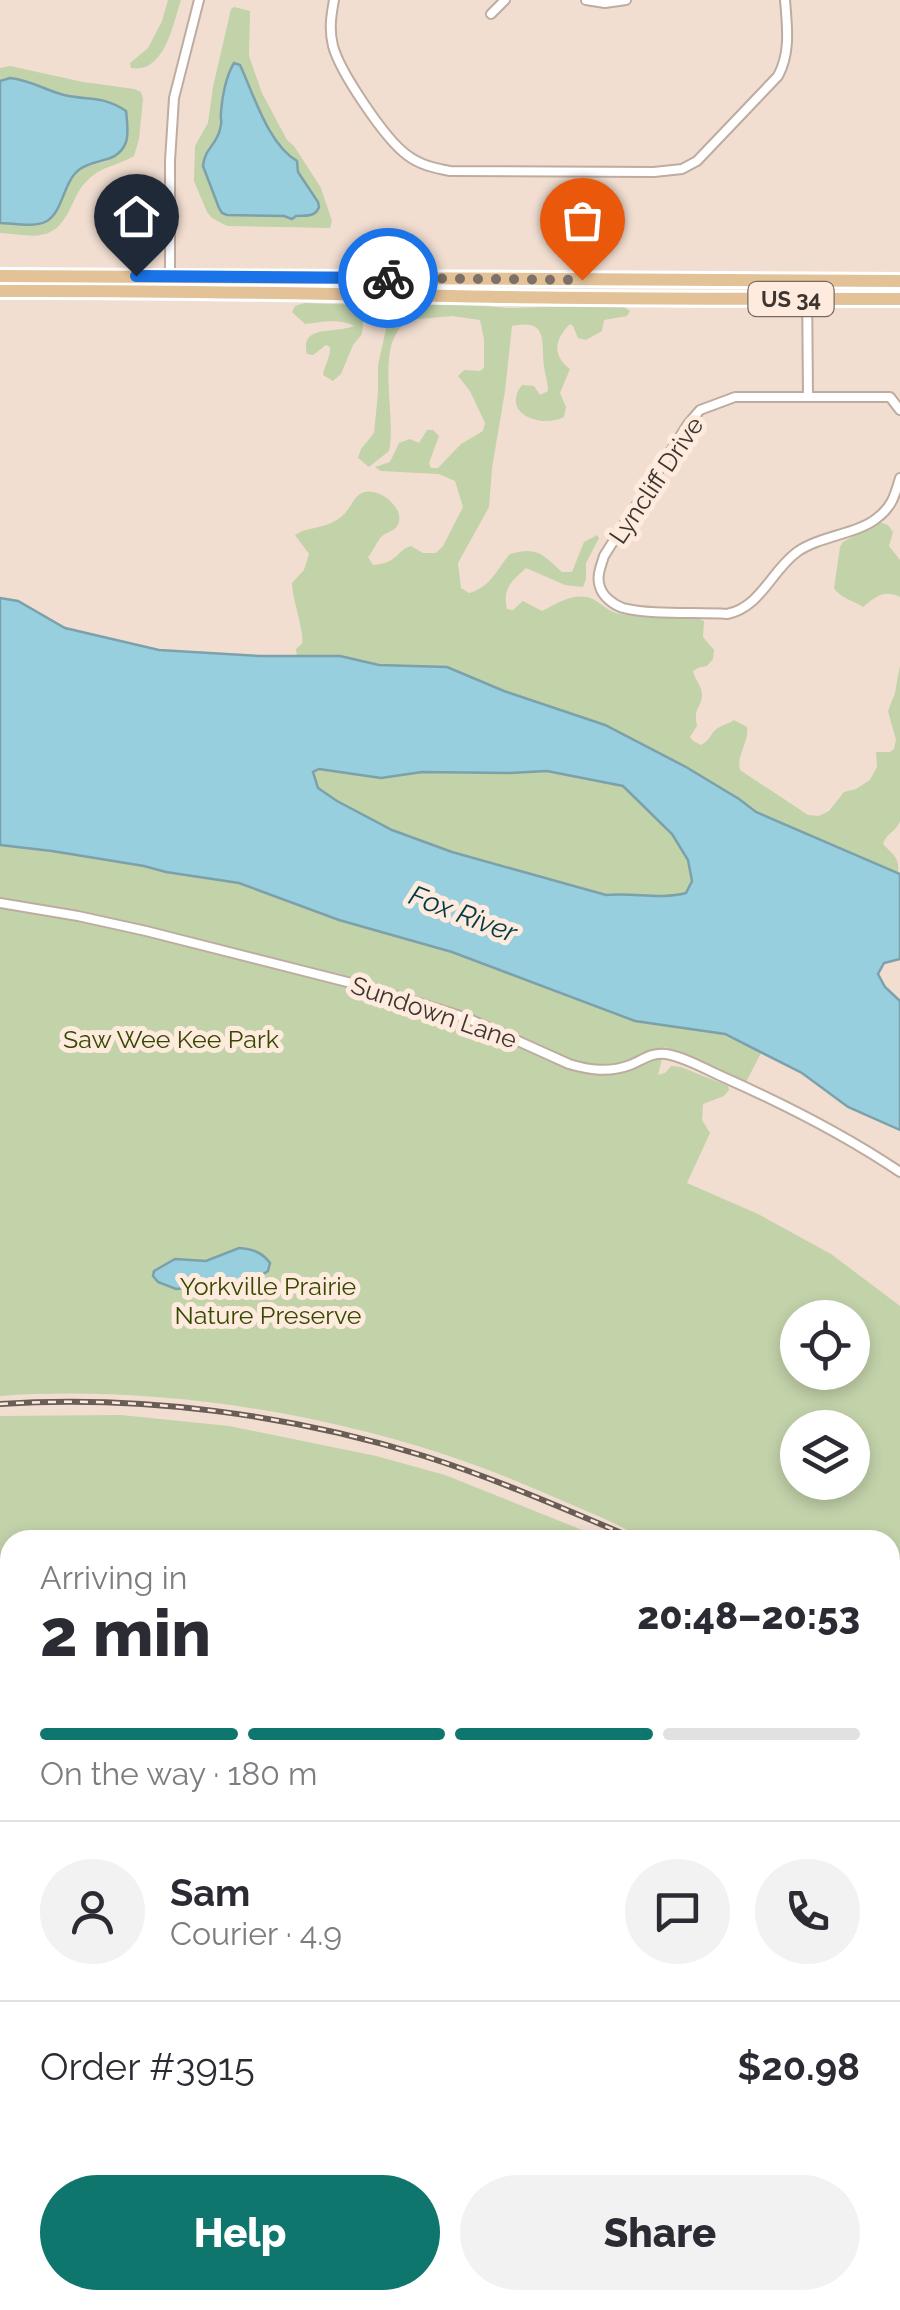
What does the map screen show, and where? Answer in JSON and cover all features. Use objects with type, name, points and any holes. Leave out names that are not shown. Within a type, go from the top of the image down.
[{"type":"main road","name":"US 34","points":[[0,276],[170,283],[268,294],[900,300]]},
{"type":"main road","name":"US 34","points":[[0,291],[170,283],[900,282]]},
{"type":"street","points":[[170,283],[174,98],[199,0]]},
{"type":"street","points":[[334,0],[330,18],[332,44],[340,64],[389,139],[415,161],[450,171],[662,172],[682,168],[700,158],[778,76],[788,44],[785,0]]},
{"type":"street","points":[[491,14],[505,0]]},
{"type":"street","points":[[586,0],[626,0]]},
{"type":"street","points":[[807,282],[808,396]]},
{"type":"street","name":"Lyncliff Drive","points":[[900,410],[890,397],[808,396],[735,397],[700,410],[604,556],[598,573],[599,586],[618,606],[636,610],[727,614],[740,611],[752,603],[784,562],[802,548],[874,522],[892,505],[900,478]]},
{"type":"street","name":"Sundown Lane","points":[[0,904],[146,931],[377,990],[468,1018],[584,1068],[615,1070],[652,1054],[672,1056],[826,1128],[900,1172]]},
{"type":"green space","points":[[168,0],[181,0],[166,45],[152,63],[131,68],[130,63],[148,48]]},
{"type":"green space","points":[[231,9],[250,11],[249,56],[262,93],[287,140],[321,188],[332,221],[330,228],[227,226],[207,212],[194,181],[195,146],[208,123]],"holes":[[[242,70],[271,133],[297,161],[298,172],[318,202],[301,216],[292,219],[227,215],[219,208],[203,166],[208,148],[219,135],[229,72]]]},
{"type":"green space","points":[[10,66],[134,89],[141,92],[143,99],[134,156],[90,178],[56,229],[40,235],[0,233],[0,223],[39,223],[55,212],[71,179],[81,168],[108,161],[126,111],[94,99],[63,95],[24,80],[0,81],[0,68]]},
{"type":"green space","points":[[305,303],[508,308],[614,305],[630,311],[627,316],[604,320],[602,331],[586,340],[578,338],[570,324],[565,330],[557,347],[560,358],[570,369],[560,393],[566,407],[564,417],[555,420],[535,420],[520,411],[516,403],[522,385],[534,386],[540,395],[548,388],[541,334],[532,326],[512,326],[489,507],[458,563],[461,588],[469,593],[482,587],[510,554],[519,552],[539,554],[562,572],[572,572],[584,542],[597,535],[586,563],[583,587],[565,585],[526,568],[507,590],[507,609],[513,610],[523,601],[542,611],[581,596],[616,613],[683,615],[704,621],[703,637],[714,650],[713,659],[693,671],[702,695],[697,726],[690,737],[701,745],[734,720],[747,727],[740,770],[808,815],[819,816],[829,811],[844,792],[870,780],[877,767],[876,752],[894,749],[896,740],[888,711],[900,665],[900,821],[883,844],[897,859],[898,873],[756,812],[686,767],[605,725],[447,667],[379,665],[340,656],[297,656],[302,638],[292,583],[304,570],[309,554],[295,535],[333,522],[360,494],[373,492],[392,503],[399,522],[381,537],[368,557],[373,565],[388,562],[411,546],[423,553],[436,553],[463,507],[455,481],[439,474],[381,471],[375,467],[390,462],[399,443],[410,439],[419,443],[427,430],[433,430],[439,436],[429,463],[431,468],[438,468],[461,444],[483,431],[485,423],[458,376],[464,370],[484,368],[480,320],[452,316],[408,320],[397,332],[389,358],[389,451],[369,467],[358,458],[374,433],[378,365],[386,329],[376,320],[363,322],[362,334],[341,374],[333,381],[323,375],[330,347],[326,345],[313,355],[307,354],[308,338],[354,326],[336,321],[305,324],[292,312],[295,306]]},
{"type":"green space","points":[[879,522],[893,532],[889,546],[900,560],[900,597],[884,594],[863,607],[834,588],[840,547]]},
{"type":"green space","points":[[313,771],[381,777],[422,772],[547,771],[623,786],[672,834],[688,860],[693,881],[686,893],[676,895],[606,895],[452,852],[392,830],[337,801],[318,788]]},
{"type":"green space","points":[[0,845],[239,883],[339,920],[452,952],[635,1021],[725,1034],[761,1053],[746,1082],[665,1047],[658,1075],[671,1066],[681,1067],[728,1086],[729,1090],[703,1104],[702,1120],[710,1133],[687,1183],[758,1214],[831,1254],[900,1306],[900,1530],[628,1530],[472,1464],[358,1430],[239,1406],[119,1395],[0,1396]]},
{"type":"green space","points":[[121,1415],[229,1426],[376,1456],[445,1475],[582,1530],[0,1530],[0,1416]]},
{"type":"water","points":[[234,63],[240,65],[270,131],[297,161],[298,172],[318,202],[317,211],[312,214],[292,219],[227,215],[219,208],[203,166],[218,134],[223,93]]},
{"type":"water","points":[[10,78],[64,95],[102,100],[126,111],[127,135],[122,149],[74,174],[53,216],[36,224],[0,223],[0,81]]},
{"type":"water","name":"Fox River","points":[[0,598],[18,601],[65,628],[159,650],[340,656],[379,665],[447,667],[605,725],[686,767],[756,812],[900,874],[900,959],[884,963],[878,974],[900,1001],[900,1130],[848,1107],[802,1073],[725,1034],[635,1021],[452,952],[339,920],[239,883],[0,845]],"holes":[[[319,769],[381,778],[422,772],[547,771],[623,786],[672,834],[688,860],[692,881],[686,893],[676,895],[606,895],[452,852],[392,830],[337,801],[318,788],[313,772]]]},
{"type":"water","points":[[239,1248],[264,1256],[270,1263],[268,1271],[251,1282],[176,1289],[153,1276],[154,1271],[175,1259],[206,1261]]},
{"type":"railway","points":[[0,1404],[161,1405],[320,1429],[451,1465],[614,1530]]},
{"type":"way so far","points":[[388,278],[582,280]]},
{"type":"route","points":[[136,276],[388,278]]},
{"type":"park label","name":"Saw Wee Kee Park","points":[[171,1039]]},
{"type":"park label","name":"Yorkville Prairie Nature Preserve","points":[[268,1300]]}]
